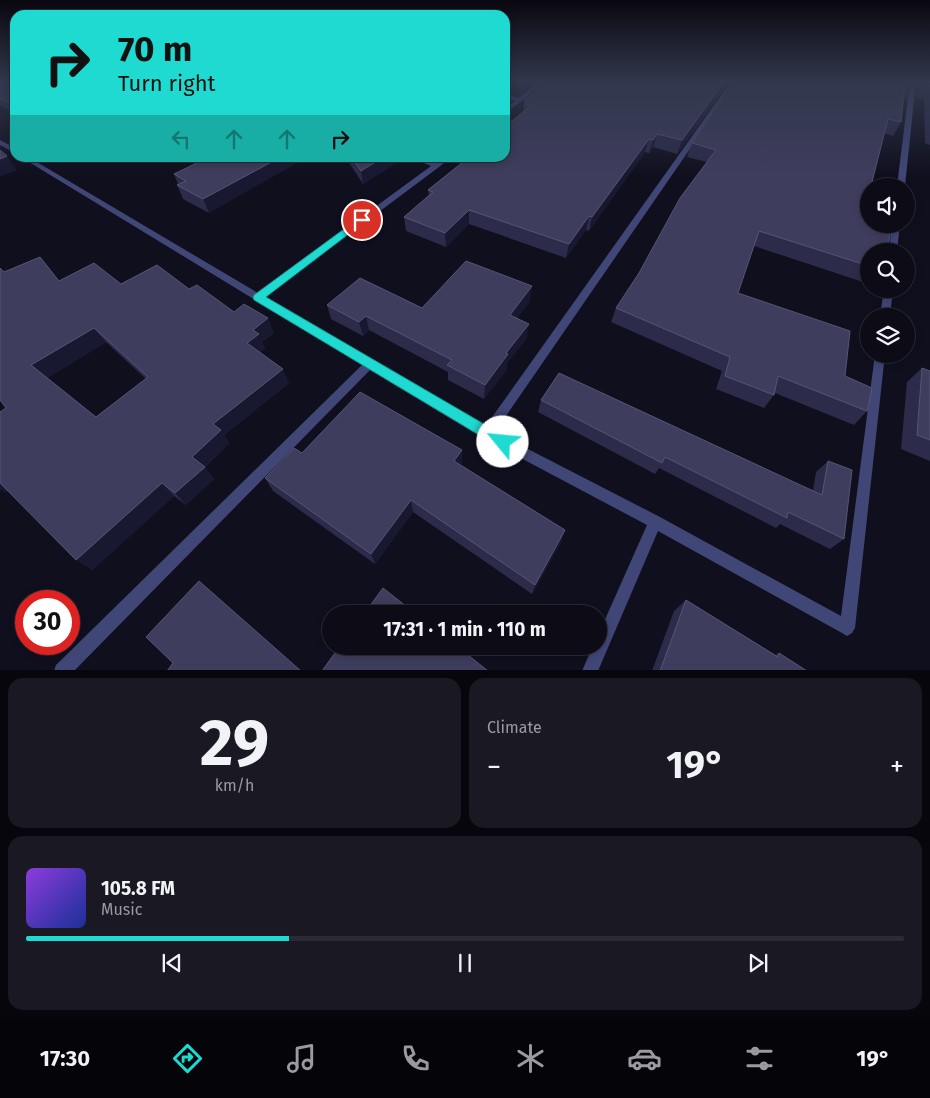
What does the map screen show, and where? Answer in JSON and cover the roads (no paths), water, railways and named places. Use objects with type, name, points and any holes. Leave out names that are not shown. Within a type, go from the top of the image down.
[{"type":"street","points":[[486,434],[712,112]]},
{"type":"street","points":[[902,178],[910,112]]},
{"type":"street","points":[[33,162],[486,434],[654,522],[847,628],[879,363]]},
{"type":"street","points":[[426,162],[437,166]]},
{"type":"street","points":[[258,297],[442,162]]},
{"type":"street","points":[[62,670],[369,364]]},
{"type":"street","points":[[590,670],[654,522]]}]
